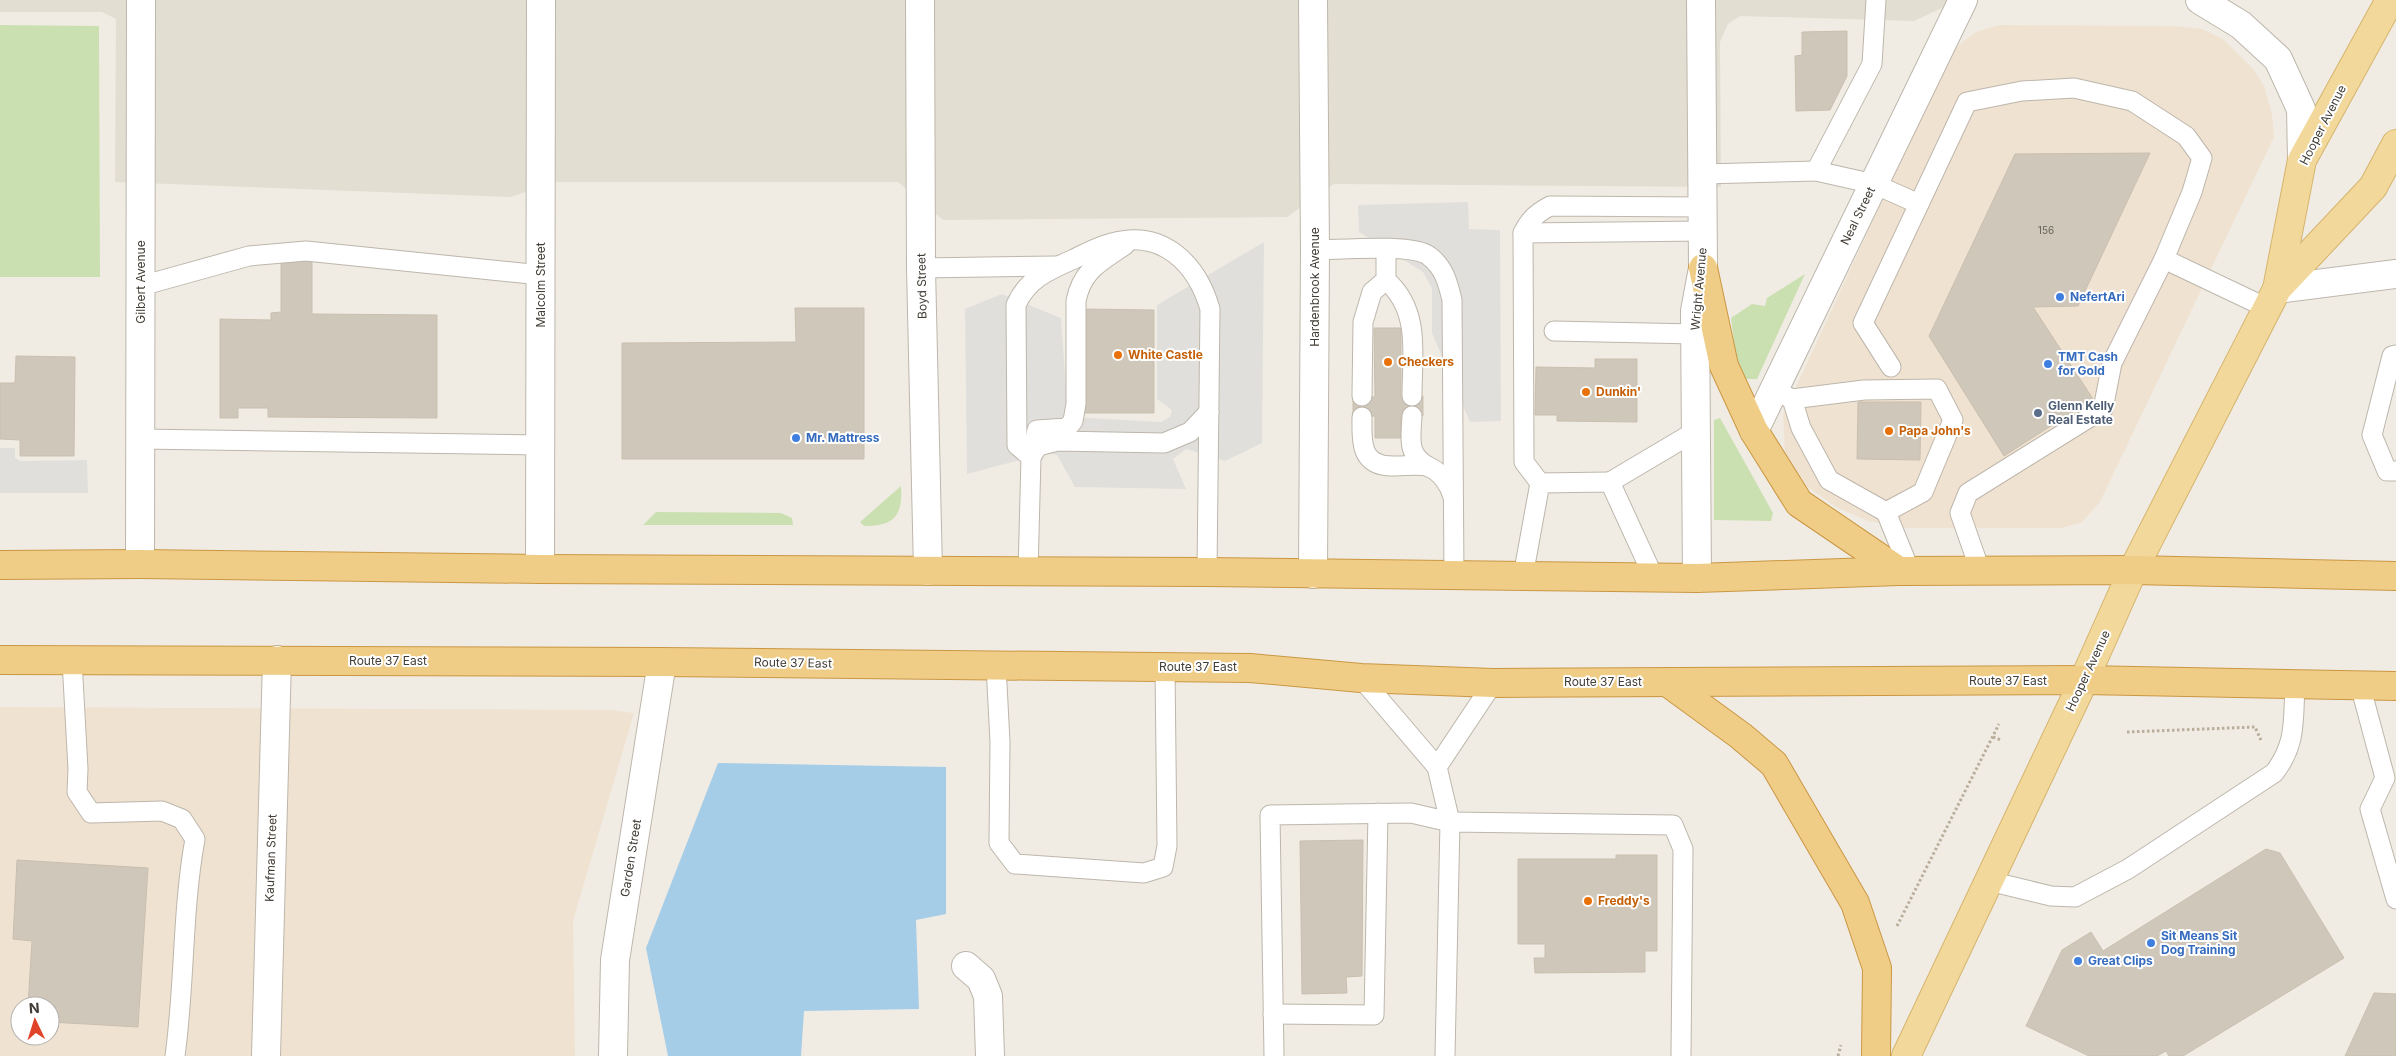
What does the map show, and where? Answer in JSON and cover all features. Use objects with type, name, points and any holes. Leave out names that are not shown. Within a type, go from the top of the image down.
[{"type":"highway","points":[[1703,268],[1724,366],[1754,432],[1799,503],[1904,571]]},
{"type":"highway","points":[[0,565],[140,564],[1028,573],[1207,572],[1654,578],[1980,570],[2133,570],[2396,576]]},
{"type":"highway","name":"Route 37 East","points":[[0,660],[662,662],[1250,668],[1361,678],[1493,683],[2084,680],[2395,686]]},
{"type":"highway","points":[[1667,682],[1741,736],[1774,764],[1855,903],[1877,968],[1876,1056]]},
{"type":"main road","name":"Hooper Avenue","points":[[1906,1056],[2084,680],[2133,570],[2272,298],[2302,160],[2390,0]]},
{"type":"main road","name":"Hooper Avenue","points":[[2272,298],[2373,187],[2396,144]]},
{"type":"street","name":"Gilbert Avenue","points":[[140,564],[141,0]]},
{"type":"street","name":"Malcolm Street","points":[[540,569],[541,0]]},
{"type":"street","name":"Boyd Street","points":[[920,0],[921,268],[928,571]]},
{"type":"street","name":"Hardenbrook Avenue","points":[[1313,0],[1315,250],[1313,574]]},
{"type":"street","name":"Wright Avenue","points":[[1697,578],[1695,311],[1703,268],[1701,0]]},
{"type":"street","name":"Neal Street","points":[[1754,432],[1783,394],[1874,184],[1963,0]]},
{"type":"street","points":[[2200,0],[2241,25],[2278,59],[2301,109],[2302,160]]},
{"type":"street","points":[[2272,298],[2396,274]]},
{"type":"street","name":"Kaufman Street","points":[[266,1056],[277,660]]},
{"type":"street","name":"Garden Street","points":[[613,1056],[615,960],[662,662]]},
{"type":"street","points":[[966,966],[981,979],[988,996],[990,1056]]},
{"type":"lane","points":[[1816,170],[1872,64],[1876,0]]},
{"type":"lane","points":[[1891,367],[1863,323],[1967,102],[2022,91],[2074,88],[2132,101],[2186,136],[2202,158],[2192,192],[2164,259],[2112,363],[2103,409],[1968,493],[1960,514],[1980,570]]},
{"type":"lane","points":[[1703,174],[1816,170],[1874,184],[1919,204]]},
{"type":"lane","points":[[1523,576],[1540,483],[1524,462],[1523,233],[1529,221],[1538,212],[1550,206],[1703,219]]},
{"type":"lane","points":[[1523,233],[1703,219]]},
{"type":"lane","points":[[1028,573],[1031,457],[1037,430],[1067,428],[1073,421],[1076,404],[1076,301],[1079,286],[1087,272],[1133,240]]},
{"type":"lane","points":[[1031,457],[1017,446],[1016,305],[1022,292],[1034,280],[1057,266],[1113,242],[1150,240],[1170,250],[1183,259],[1205,290],[1210,309],[1207,572]]},
{"type":"lane","points":[[1386,249],[1386,280],[1398,291],[1412,323],[1412,396]]},
{"type":"lane","points":[[1315,250],[1410,249],[1428,255],[1440,266],[1448,282],[1452,300],[1454,576]]},
{"type":"lane","points":[[141,286],[249,256],[306,251],[541,275]]},
{"type":"lane","points":[[2164,259],[2272,298]]},
{"type":"lane","points":[[921,268],[1057,266]]},
{"type":"lane","points":[[1362,396],[1363,322],[1366,306],[1372,292],[1386,280]]},
{"type":"lane","points":[[1554,331],[1696,334]]},
{"type":"lane","points":[[2396,355],[2392,356],[2372,435],[2387,471],[2396,471]]},
{"type":"lane","points":[[1886,512],[1923,492],[1953,420],[1937,390],[1864,390],[1783,394],[1829,480],[1886,512],[1904,571]]},
{"type":"lane","points":[[1031,457],[1038,446],[1057,442],[1164,443],[1190,432],[1210,412]]},
{"type":"lane","points":[[1362,416],[1365,452],[1372,459],[1392,467],[1429,467]]},
{"type":"lane","points":[[1412,416],[1414,454],[1419,461],[1444,478],[1453,498]]},
{"type":"lane","points":[[1073,421],[1086,430],[1164,443]]},
{"type":"lane","points":[[1540,483],[1610,482],[1696,431]]},
{"type":"lane","points":[[141,439],[540,445]]},
{"type":"lane","points":[[1610,482],[1654,578]]},
{"type":"lane","points":[[72,660],[78,769],[77,792],[91,813],[162,811],[182,819],[194,839],[189,871],[180,1018],[175,1056]]},
{"type":"lane","points":[[996,665],[1000,742],[999,843],[1015,864],[1144,873],[1163,867],[1168,846],[1165,667]]},
{"type":"lane","points":[[1361,678],[1437,767],[1450,822],[1445,1056]]},
{"type":"lane","points":[[1437,767],[1493,683]]},
{"type":"lane","points":[[1989,881],[2061,898],[2075,896],[2128,869],[2274,773],[2284,761],[2291,744],[2295,684]]},
{"type":"lane","points":[[2360,686],[2390,778],[2370,809],[2396,899]]},
{"type":"lane","points":[[1273,1014],[1374,1014],[1378,813]]},
{"type":"lane","points":[[1274,1056],[1270,815],[1411,813],[1450,822],[1673,825],[1683,850],[1681,1056]]},
{"type":"path","points":[[1894,933],[1999,724]]},
{"type":"path","points":[[2127,732],[2255,727]]},
{"type":"path","points":[[1993,737],[2000,740]]},
{"type":"shaded area","points":[[0,0],[1959,0],[1914,21],[1740,16],[1728,24],[1720,42],[1721,187],[1334,184],[1287,217],[943,220],[898,182],[553,182],[511,197],[115,182],[116,19],[102,12],[0,12]]},
{"type":"shaded area","points":[[2000,25],[2172,26],[2202,29],[2223,39],[2254,70],[2264,86],[2272,114],[2274,137],[2100,502],[2082,522],[2062,528],[1908,528],[1868,521],[1836,507],[1805,485],[1785,453],[1783,415],[1952,50],[1976,32]]},
{"type":"shaded area","points":[[1468,202],[1469,229],[1500,230],[1501,421],[1470,422],[1432,333],[1432,288],[1423,272],[1359,232],[1358,205]]},
{"type":"shaded area","points":[[1264,242],[1262,443],[1225,461],[1186,449],[1173,459],[1186,489],[1075,487],[1057,455],[1047,453],[967,474],[965,309],[1002,294],[1061,318],[1068,417],[1161,422],[1170,417],[1172,410],[1157,399],[1157,305]]},
{"type":"shaded area","points":[[0,448],[15,448],[15,458],[20,461],[87,460],[88,493],[0,493]]},
{"type":"shaded area","points":[[0,707],[610,710],[634,713],[573,921],[575,1056],[0,1056]]},
{"type":"green space","points":[[0,25],[99,26],[100,277],[0,277]]},
{"type":"green space","points":[[1805,274],[1757,379],[1742,379],[1735,351],[1731,318],[1752,304],[1765,306],[1767,298]]},
{"type":"green space","points":[[1720,418],[1773,513],[1771,521],[1714,520],[1714,420]]},
{"type":"green space","points":[[901,486],[900,505],[894,517],[883,524],[874,526],[864,526],[860,522]]},
{"type":"green space","points":[[656,512],[781,513],[792,518],[793,525],[643,525]]},
{"type":"water","points":[[718,763],[946,767],[946,914],[916,920],[919,1009],[804,1011],[801,1056],[668,1056],[646,948]]},
{"type":"building","points":[[1847,31],[1847,76],[1830,110],[1796,111],[1795,56],[1802,55],[1802,32]]},
{"type":"building","points":[[2150,153],[2078,306],[2033,307],[2093,399],[2004,456],[1929,336],[2015,154]]},
{"type":"building","points":[[281,258],[312,258],[312,314],[437,315],[437,418],[268,417],[268,408],[238,408],[238,418],[220,418],[220,319],[271,320],[271,313],[281,312]]},
{"type":"building","points":[[795,308],[864,308],[864,459],[622,459],[622,343],[796,342]]},
{"type":"building","name":"White Castle","points":[[1082,309],[1154,310],[1154,413],[1082,413]]},
{"type":"building","name":"Checkers","points":[[1374,328],[1401,328],[1401,397],[1423,396],[1423,416],[1401,416],[1401,438],[1375,438],[1375,416],[1353,417],[1353,396],[1375,397]]},
{"type":"building","points":[[16,356],[75,357],[74,456],[20,456],[20,440],[0,439],[0,383],[15,383]]},
{"type":"building","name":"Dunkin'","points":[[1595,359],[1637,359],[1637,422],[1557,421],[1557,415],[1535,415],[1536,367],[1595,368]]},
{"type":"building","name":"Papa John's","points":[[1858,402],[1921,402],[1920,460],[1857,459]]},
{"type":"building","points":[[1363,840],[1362,976],[1346,977],[1347,993],[1302,994],[1300,841]]},
{"type":"building","points":[[2266,849],[2280,853],[2344,958],[2183,1056],[2169,1056],[2166,1051],[2157,1056],[2089,1056],[2026,1026],[2062,950],[2091,932],[2103,951]]},
{"type":"building","name":"Freddy's","points":[[1616,855],[1657,855],[1657,951],[1645,951],[1645,972],[1535,973],[1534,958],[1545,958],[1545,944],[1518,944],[1518,859],[1616,859]]},
{"type":"building","points":[[17,860],[148,868],[138,1027],[60,1023],[60,996],[29,996],[32,941],[13,939]]},
{"type":"building","points":[[2374,993],[2396,994],[2396,1056],[2345,1056]]},
{"type":"place","name":"NefertAri","points":[[2060,297]]},
{"type":"place","name":"White Castle","points":[[1118,355]]},
{"type":"place","name":"Checkers","points":[[1388,362]]},
{"type":"place","name":"TMT Cash for Gold","points":[[2048,364]]},
{"type":"place","name":"Dunkin'","points":[[1586,392]]},
{"type":"place","name":"Glenn Kelly Real Estate","points":[[2038,413]]},
{"type":"place","name":"Papa John's","points":[[1889,431]]},
{"type":"place","name":"Mr. Mattress","points":[[796,438]]},
{"type":"place","name":"Freddy's","points":[[1588,901]]},
{"type":"place","name":"Sit Means Sit Dog Training","points":[[2151,943]]},
{"type":"place","name":"Great Clips","points":[[2078,961]]}]
